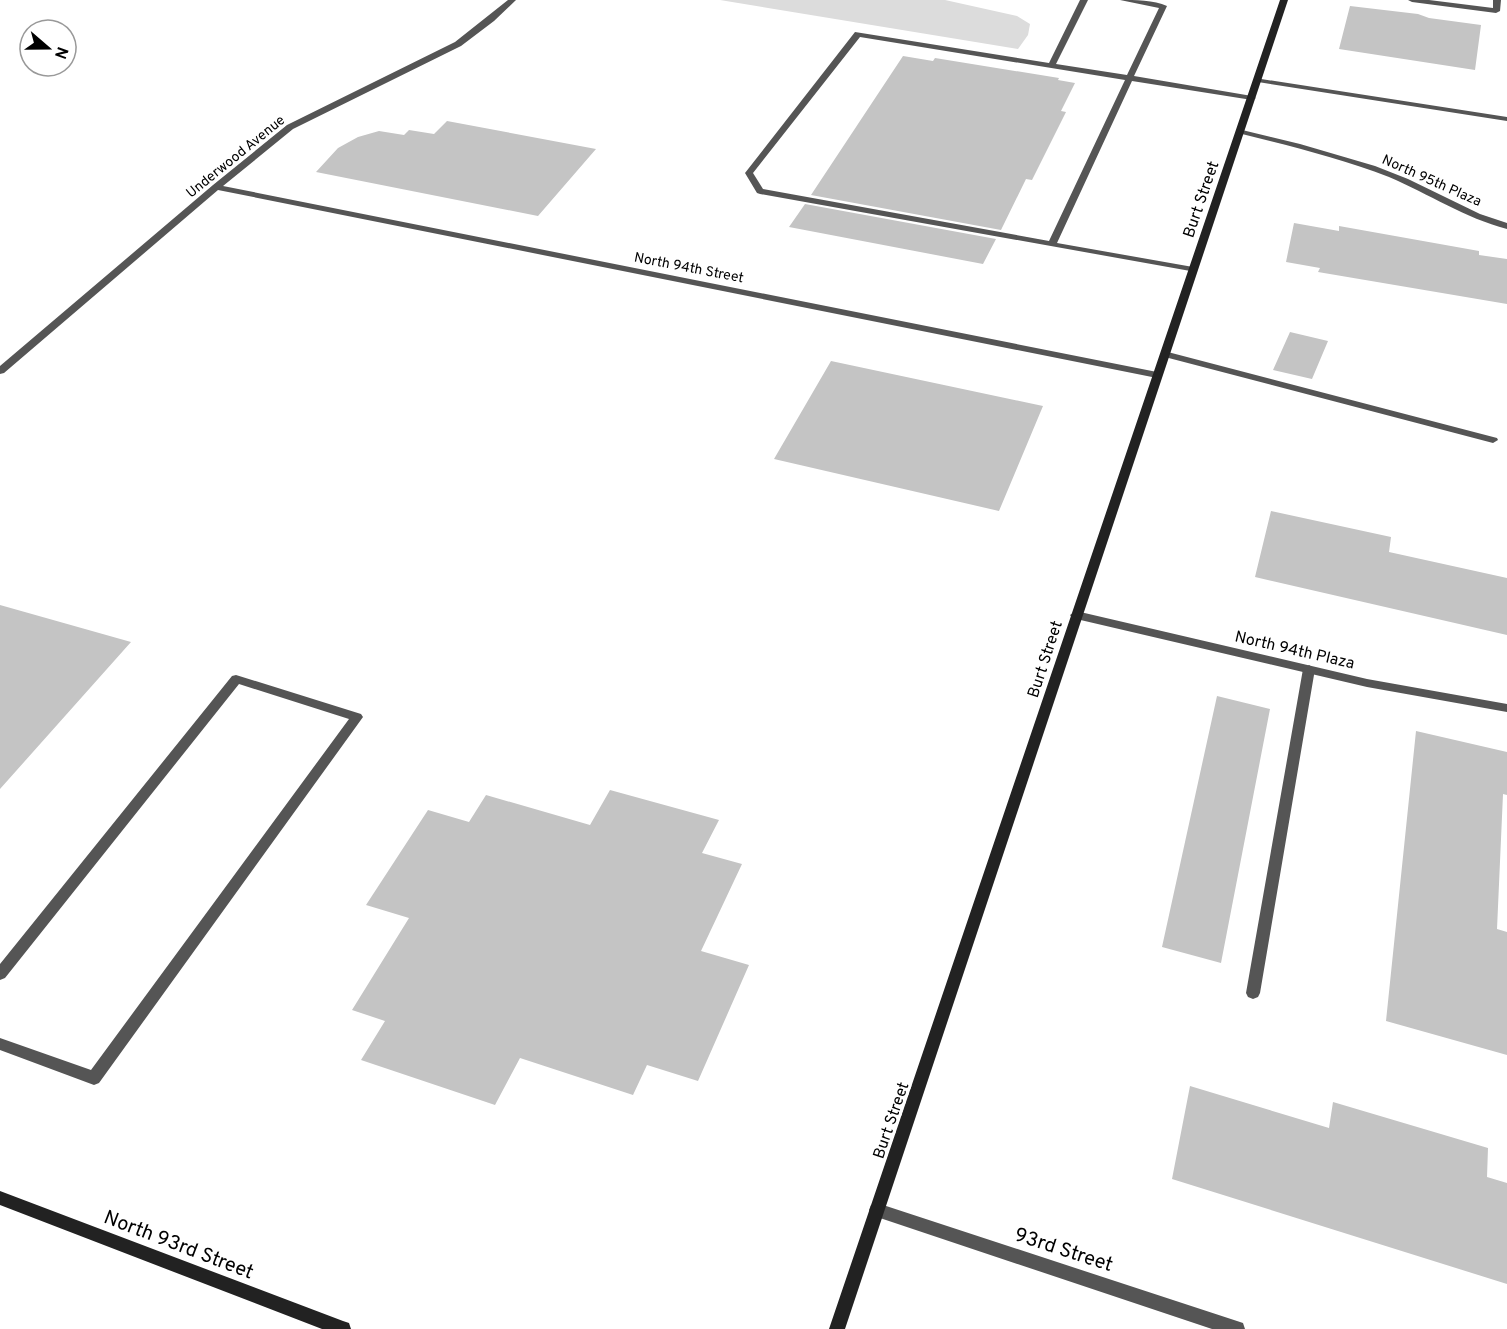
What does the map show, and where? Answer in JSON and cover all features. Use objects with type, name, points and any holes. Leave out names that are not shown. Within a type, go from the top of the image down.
[{"type":"street","name":"Underwood Avenue","points":[[0,371],[290,127],[458,44],[512,0]]},
{"type":"street","points":[[1051,66],[1084,0]]},
{"type":"street","points":[[1052,244],[1163,6],[1124,0]]},
{"type":"street","name":"Burt Street","points":[[837,1329],[1284,0]]},
{"type":"street","points":[[1412,0],[1496,11],[1497,0]]},
{"type":"street","points":[[1193,270],[760,191],[749,173],[858,34],[1252,98]]},
{"type":"street","points":[[1258,80],[1507,119]]},
{"type":"street","name":"North 95th Plaza","points":[[1241,131],[1351,160],[1419,187],[1461,210],[1507,226]]},
{"type":"street","name":"North 94th Street","points":[[216,187],[1157,375]]},
{"type":"street","points":[[1164,354],[1493,440]]},
{"type":"street","name":"North 94th Plaza","points":[[1076,615],[1309,669],[1435,696],[1507,708]]},
{"type":"street","points":[[1253,993],[1309,669]]},
{"type":"street","points":[[0,974],[236,679],[357,717],[94,1078],[0,1044]]},
{"type":"street","name":"North 93rd Street","points":[[0,1198],[343,1329]]},
{"type":"street","name":"93rd Street","points":[[877,1210],[1237,1329]]},
{"type":"shaded area","points":[[720,0],[945,0],[1017,16],[1030,24],[1028,35],[1018,49]]},
{"type":"building","points":[[1350,6],[1418,14],[1429,18],[1481,25],[1475,70],[1339,49]]},
{"type":"building","points":[[903,56],[933,61],[935,58],[1059,78],[1058,80],[1075,83],[1061,111],[1066,112],[1032,180],[1026,179],[1001,230],[811,195]]},
{"type":"building","points":[[447,121],[596,149],[538,216],[316,172],[338,148],[358,137],[379,131],[404,135],[409,130],[434,134]]},
{"type":"building","points":[[805,204],[996,239],[983,264],[789,227]]},
{"type":"building","points":[[1294,223],[1339,231],[1339,226],[1479,251],[1479,255],[1507,259],[1507,304],[1318,272],[1320,268],[1286,262]]},
{"type":"building","points":[[1290,332],[1328,341],[1312,379],[1273,370]]},
{"type":"building","points":[[831,361],[1043,406],[999,511],[774,459]]},
{"type":"building","points":[[1271,511],[1391,537],[1389,552],[1507,578],[1507,635],[1255,577]]},
{"type":"building","points":[[0,605],[131,642],[0,789]]},
{"type":"building","points":[[1217,696],[1270,709],[1221,963],[1162,947]]},
{"type":"building","points":[[1416,731],[1507,752],[1507,795],[1503,794],[1497,929],[1507,932],[1507,1055],[1386,1021]]},
{"type":"building","points":[[610,790],[719,820],[702,853],[742,864],[701,951],[749,965],[698,1081],[647,1065],[633,1095],[520,1058],[495,1105],[361,1060],[385,1021],[352,1010],[409,918],[366,905],[428,810],[469,822],[486,795],[590,825]]},
{"type":"building","points":[[1190,1086],[1329,1128],[1333,1102],[1488,1148],[1487,1177],[1507,1183],[1507,1284],[1172,1179]]}]
